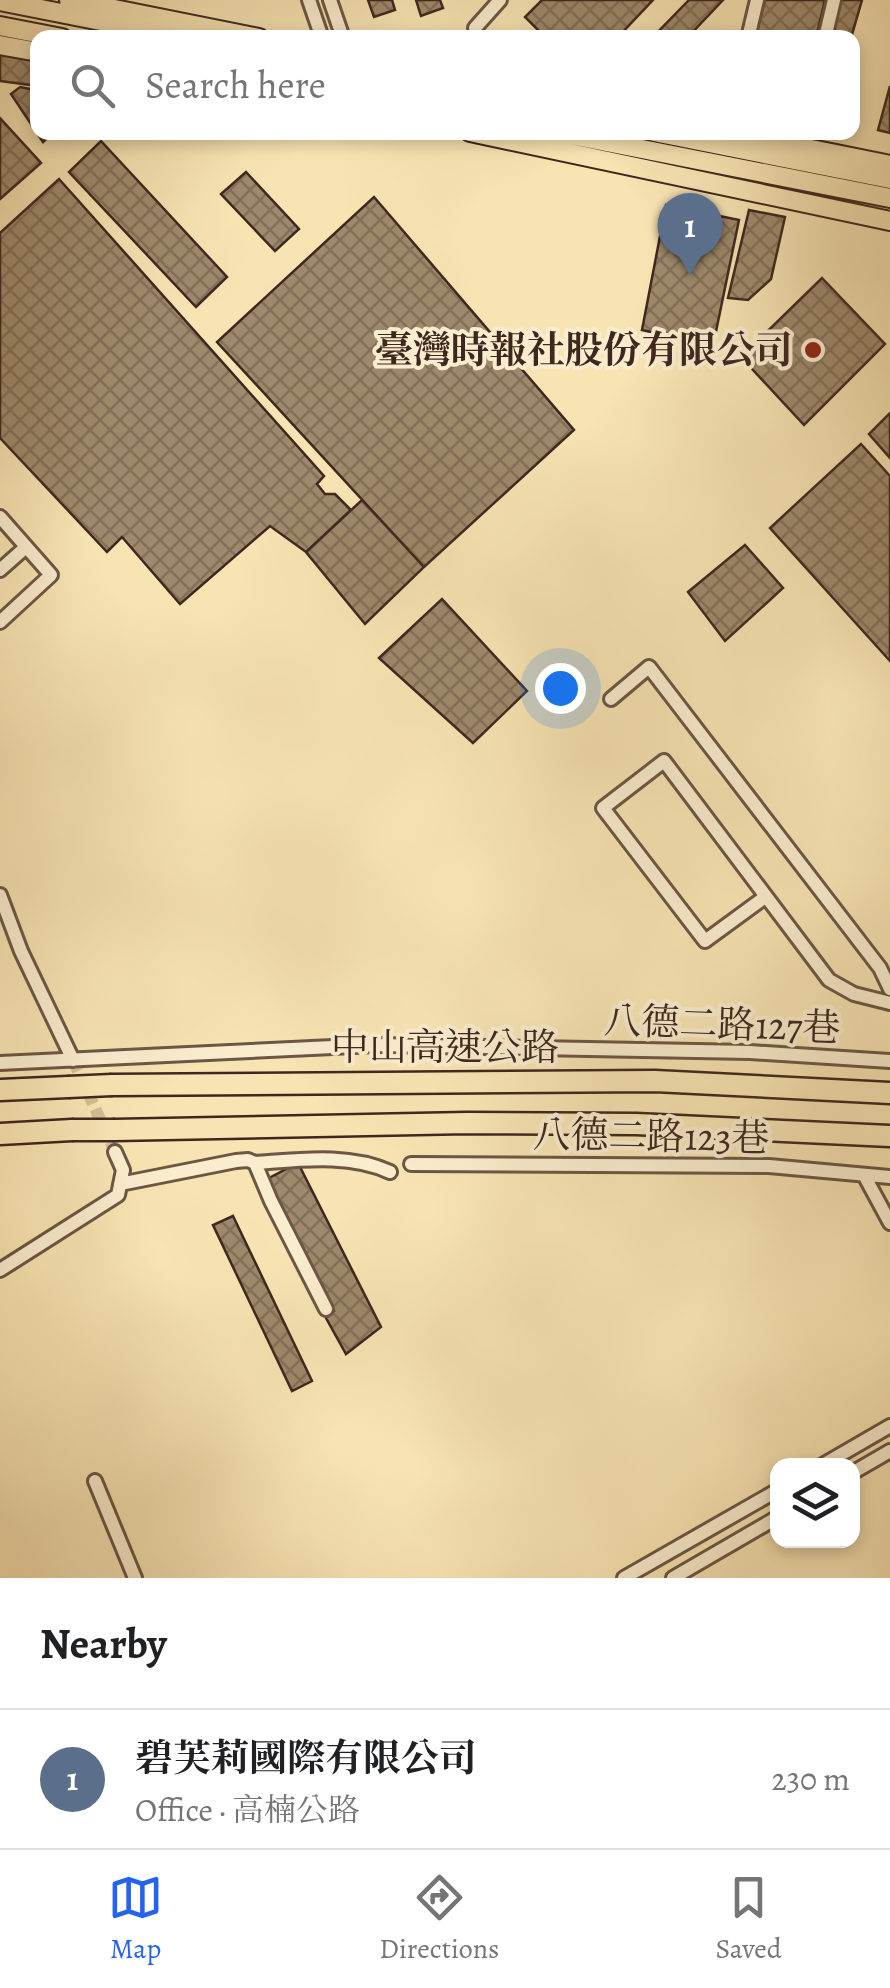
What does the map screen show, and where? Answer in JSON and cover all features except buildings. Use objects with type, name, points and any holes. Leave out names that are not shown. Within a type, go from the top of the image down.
[{"type":"highway","name":"中山高速公路","points":[[0,1090],[112,1085],[655,1080],[890,1093]]},
{"type":"highway","name":"中山高速公路","points":[[0,1134],[467,1123],[636,1124],[890,1136]]},
{"type":"main road","points":[[69,0],[113,23],[182,30]]},
{"type":"main road","points":[[0,1],[148,30]]},
{"type":"main road","points":[[0,26],[30,32]]},
{"type":"main road","points":[[0,45],[30,51]]},
{"type":"main road","points":[[508,140],[890,221]]},
{"type":"main road","points":[[596,140],[890,198]]},
{"type":"main road","points":[[694,140],[890,179]]},
{"type":"main road","points":[[799,140],[890,166]]},
{"type":"street","points":[[309,0],[319,30]]},
{"type":"street","points":[[330,0],[340,30]]},
{"type":"street","points":[[474,28],[500,0]]},
{"type":"street","points":[[750,30],[757,0]]},
{"type":"street","points":[[827,30],[834,0]]},
{"type":"street","points":[[0,517],[51,575],[0,622]]},
{"type":"street","points":[[0,570],[26,547]]},
{"type":"street","points":[[611,699],[648,667],[880,968],[890,989]]},
{"type":"street","points":[[765,897],[705,941],[603,808],[664,762],[829,980],[854,994],[890,1003]]},
{"type":"street","points":[[0,896],[21,951],[73,1060]]},
{"type":"street","name":"八德二路127巷","points":[[0,1063],[375,1045],[750,1052],[890,1061]]},
{"type":"street","points":[[0,1270],[118,1196],[123,1170],[115,1152]]},
{"type":"street","points":[[120,1184],[248,1160],[255,1163],[311,1158],[390,1172]]},
{"type":"street","points":[[255,1163],[326,1309]]},
{"type":"street","name":"八德二路123巷","points":[[411,1164],[769,1166],[890,1177]]},
{"type":"street","points":[[864,1175],[890,1224]]},
{"type":"street","points":[[835,1458],[890,1426]]},
{"type":"street","points":[[860,1468],[890,1451]]},
{"type":"street","points":[[95,1481],[136,1578]]},
{"type":"street","points":[[624,1578],[770,1495]]},
{"type":"street","points":[[673,1578],[770,1522]]},
{"type":"tunnel","points":[[73,1060],[115,1152]]},
{"type":"place","name":"碧芙莉國際有限公司","points":[[690,275]]},
{"type":"place","name":"臺灣時報社股份有限公司","points":[[813,350]]}]
